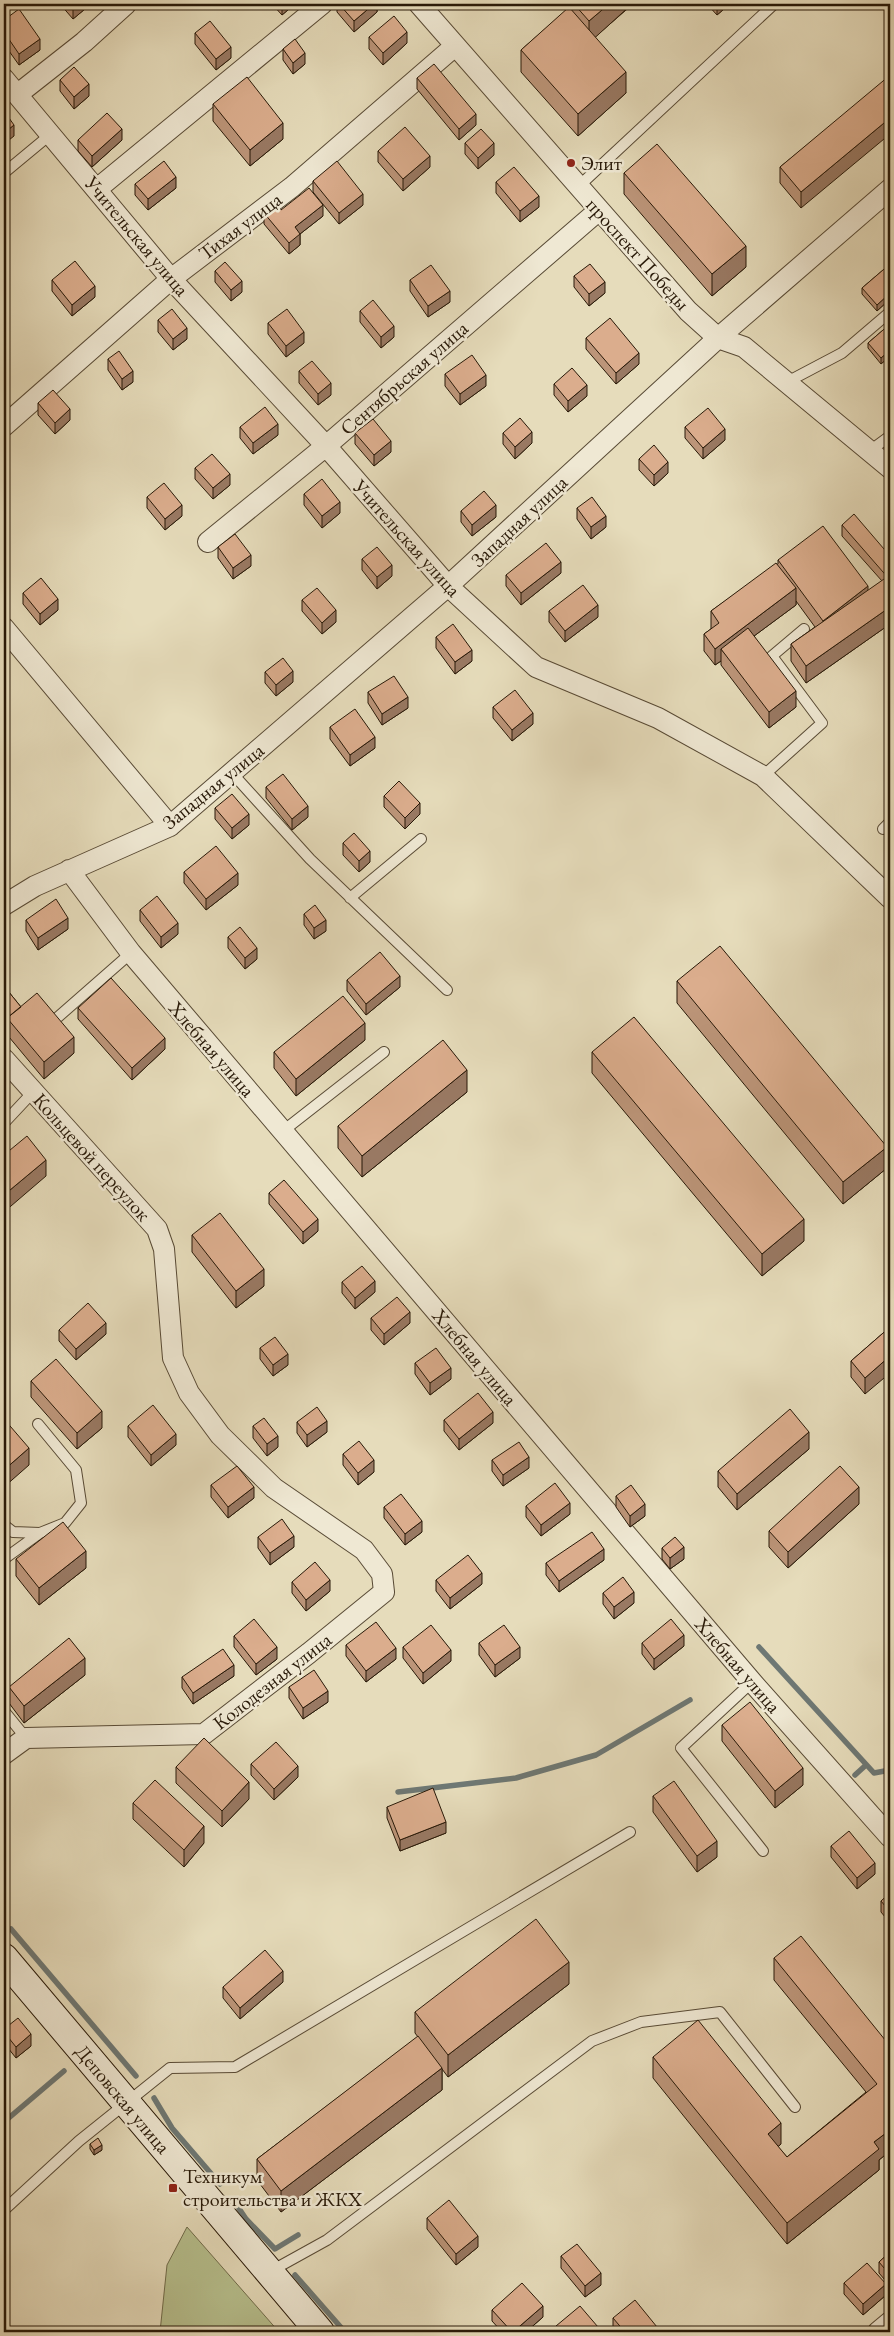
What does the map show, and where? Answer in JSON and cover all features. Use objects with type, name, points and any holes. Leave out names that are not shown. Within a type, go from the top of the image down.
[{"type":"street","points":[[18,94],[84,42],[126,4]]},
{"type":"street","points":[[97,189],[322,4]]},
{"type":"street","name":"проспект Победы","points":[[422,5],[455,46],[598,211],[688,311],[718,338],[744,347],[871,450],[890,468]]},
{"type":"street","name":"Тихая улица","points":[[4,426],[171,279],[292,187],[455,46]]},
{"type":"street","name":"Учительская улица","points":[[4,79],[52,134],[171,279],[326,446],[448,586],[536,666],[658,718],[763,776],[890,898]]},
{"type":"street","name":"Западная улица","points":[[4,905],[35,886],[170,826],[448,586],[718,338],[890,189]]},
{"type":"street","name":"Сентябрьская улица","points":[[208,542],[326,446],[598,211]]},
{"type":"street","points":[[4,628],[170,826]]},
{"type":"street","name":"Хлебная улица","points":[[69,870],[131,953],[283,1132],[752,1682],[890,1836]]},
{"type":"street","name":"Кольцевой переулок","points":[[4,1059],[157,1229],[164,1250],[173,1358],[189,1393],[220,1435],[274,1488],[364,1550],[382,1574],[384,1592]]},
{"type":"street","name":"Колодезная улица","points":[[26,1738],[204,1734],[384,1592]]},
{"type":"street","points":[[4,1754],[26,1738]]},
{"type":"street","name":"Деповская улица","points":[[4,1958],[320,2332]]},
{"type":"street","points":[[878,2332],[890,2322]]},
{"type":"lane","points":[[578,187],[774,4]]},
{"type":"lane","points":[[4,173],[52,134]]},
{"type":"lane","points":[[787,382],[842,353],[890,312]]},
{"type":"lane","points":[[871,450],[890,436]]},
{"type":"lane","points":[[763,776],[822,723],[772,656],[804,629]]},
{"type":"lane","points":[[232,773],[310,859],[447,990]]},
{"type":"lane","points":[[350,898],[421,839]]},
{"type":"lane","points":[[58,1017],[131,953]]},
{"type":"lane","points":[[283,1132],[384,1052]]},
{"type":"lane","points":[[4,1123],[33,1092]]},
{"type":"lane","points":[[4,1559],[40,1533],[65,1523],[81,1503],[76,1470],[38,1424]]},
{"type":"lane","points":[[4,1525],[13,1532],[40,1533]]},
{"type":"lane","points":[[752,1682],[681,1748],[764,1851]]},
{"type":"lane","points":[[4,1711],[26,1738]]},
{"type":"lane","points":[[4,2210],[79,2141],[170,2068],[235,2067],[630,1832]]},
{"type":"lane","points":[[268,2272],[327,2240],[592,2041],[641,2022],[720,2012],[796,2107]]},
{"type":"green space","points":[[187,2227],[279,2332],[160,2332],[167,2265]]},
{"type":"building","points":[[69,4],[78,4],[73,8]]},
{"type":"building","points":[[339,4],[374,4],[354,21]]},
{"type":"building","points":[[574,4],[609,4],[589,21]]},
{"type":"building","points":[[569,7],[626,72],[578,114],[521,50]]},
{"type":"building","points":[[19,9],[40,39],[19,54],[4,32],[4,20]]},
{"type":"building","points":[[394,16],[407,32],[383,53],[369,37]]},
{"type":"building","points":[[210,21],[231,47],[216,59],[195,33]]},
{"type":"building","points":[[295,39],[305,53],[293,63],[283,49]]},
{"type":"building","points":[[434,64],[476,114],[459,129],[417,78]]},
{"type":"building","points":[[74,67],[89,84],[74,97],[60,80]]},
{"type":"building","points":[[889,76],[890,118],[801,192],[780,167]]},
{"type":"building","points":[[247,77],[283,123],[250,150],[213,104]]},
{"type":"building","points":[[4,111],[14,125],[4,133]]},
{"type":"building","points":[[107,113],[122,129],[92,156],[78,140]]},
{"type":"building","points":[[405,127],[430,156],[403,179],[378,151]]},
{"type":"building","points":[[481,129],[494,143],[478,158],[465,143]]},
{"type":"building","points":[[657,144],[746,246],[712,274],[624,173]]},
{"type":"building","points":[[164,161],[176,177],[148,199],[135,184]]},
{"type":"building","points":[[337,161],[363,194],[339,213],[313,181]]},
{"type":"building","points":[[514,167],[539,196],[520,211],[496,182]]},
{"type":"building","points":[[309,188],[323,205],[295,227],[300,234],[289,243],[264,213],[276,203],[281,210]]},
{"type":"building","points":[[75,261],[95,286],[72,305],[52,280]]},
{"type":"building","points":[[225,262],[242,281],[231,290],[215,271]]},
{"type":"building","points":[[590,264],[605,282],[589,294],[574,276]]},
{"type":"building","points":[[890,264],[890,293],[877,305],[862,288]]},
{"type":"building","points":[[431,265],[450,291],[428,306],[410,280]]},
{"type":"building","points":[[373,300],[394,326],[381,337],[360,311]]},
{"type":"building","points":[[172,309],[187,328],[173,339],[158,320]]},
{"type":"building","points":[[287,309],[304,332],[286,346],[268,323]]},
{"type":"building","points":[[610,318],[639,353],[616,373],[586,338]]},
{"type":"building","points":[[890,324],[890,350],[881,358],[868,343]]},
{"type":"building","points":[[119,351],[133,371],[122,379],[108,359]]},
{"type":"building","points":[[472,355],[486,375],[460,394],[445,374]]},
{"type":"building","points":[[312,361],[331,383],[318,394],[299,371]]},
{"type":"building","points":[[572,368],[587,385],[568,401],[554,384]]},
{"type":"building","points":[[53,390],[70,409],[55,423],[38,403]]},
{"type":"building","points":[[265,407],[278,424],[253,443],[240,427]]},
{"type":"building","points":[[708,408],[725,429],[703,448],[685,427]]},
{"type":"building","points":[[520,418],[532,432],[515,447],[503,433]]},
{"type":"building","points":[[373,419],[391,441],[374,455],[355,433]]},
{"type":"building","points":[[654,445],[668,462],[654,475],[639,459]]},
{"type":"building","points":[[212,454],[230,474],[213,488],[195,468]]},
{"type":"building","points":[[322,479],[340,502],[322,516],[304,494]]},
{"type":"building","points":[[164,483],[182,505],[165,519],[147,497]]},
{"type":"building","points":[[484,491],[496,505],[472,525],[461,511]]},
{"type":"building","points":[[592,497],[606,516],[591,527],[577,508]]},
{"type":"building","points":[[854,514],[890,556],[890,580],[842,525]]},
{"type":"building","points":[[823,526],[868,586],[823,621],[778,560]]},
{"type":"building","points":[[235,534],[251,555],[233,568],[218,547]]},
{"type":"building","points":[[546,543],[561,562],[521,593],[506,575]]},
{"type":"building","points":[[377,547],[392,565],[377,577],[362,559]]},
{"type":"building","points":[[776,563],[796,588],[715,649],[704,634],[719,623],[711,611]]},
{"type":"building","points":[[41,578],[58,599],[40,614],[23,593]]},
{"type":"building","points":[[884,579],[890,588],[890,607],[806,666],[791,644]]},
{"type":"building","points":[[583,585],[598,605],[565,631],[549,611]]},
{"type":"building","points":[[317,588],[336,610],[322,623],[302,600]]},
{"type":"building","points":[[453,624],[472,650],[455,662],[436,637]]},
{"type":"building","points":[[748,628],[796,691],[769,712],[721,649]]},
{"type":"building","points":[[283,658],[293,671],[276,685],[265,672]]},
{"type":"building","points":[[394,676],[408,697],[382,714],[368,692]]},
{"type":"building","points":[[515,690],[533,713],[512,730],[493,707]]},
{"type":"building","points":[[355,709],[375,737],[350,755],[330,727]]},
{"type":"building","points":[[283,774],[308,806],[292,819],[266,787]]},
{"type":"building","points":[[399,781],[420,803],[405,818],[384,796]]},
{"type":"building","points":[[232,794],[249,814],[232,828],[215,808]]},
{"type":"building","points":[[354,833],[370,851],[359,861],[343,843]]},
{"type":"building","points":[[216,846],[238,873],[206,899],[184,872]]},
{"type":"building","points":[[157,896],[178,923],[161,937],[140,910]]},
{"type":"building","points":[[56,899],[68,918],[38,938],[26,920]]},
{"type":"building","points":[[315,905],[326,920],[314,928],[304,914]]},
{"type":"building","points":[[240,927],[257,948],[245,958],[228,937]]},
{"type":"building","points":[[720,946],[887,1147],[843,1182],[677,981]]},
{"type":"building","points":[[380,952],[400,976],[366,1004],[347,980]]},
{"type":"building","points":[[111,978],[165,1038],[132,1068],[78,1008]]},
{"type":"building","points":[[4,986],[21,1007],[7,1018],[7,1023],[4,1019]]},
{"type":"building","points":[[37,993],[74,1037],[44,1062],[7,1018]]},
{"type":"building","points":[[343,996],[365,1023],[296,1079],[274,1052]]},
{"type":"building","points":[[634,1017],[804,1219],[762,1254],[592,1052]]},
{"type":"building","points":[[443,1040],[467,1070],[362,1156],[338,1126]]},
{"type":"building","points":[[27,1136],[46,1160],[4,1195],[4,1155]]},
{"type":"building","points":[[284,1180],[318,1219],[303,1232],[269,1193]]},
{"type":"building","points":[[220,1213],[264,1269],[236,1291],[192,1235]]},
{"type":"building","points":[[362,1266],[375,1281],[355,1298],[342,1282]]},
{"type":"building","points":[[397,1297],[410,1312],[384,1334],[371,1318]]},
{"type":"building","points":[[88,1303],[106,1323],[76,1349],[59,1330]]},
{"type":"building","points":[[890,1327],[890,1356],[865,1378],[851,1361]]},
{"type":"building","points":[[275,1337],[288,1354],[273,1365],[260,1348]]},
{"type":"building","points":[[436,1348],[451,1368],[430,1383],[415,1363]]},
{"type":"building","points":[[56,1359],[102,1411],[77,1433],[31,1381]]},
{"type":"building","points":[[478,1393],[493,1412],[459,1439],[444,1420]]},
{"type":"building","points":[[153,1405],[176,1434],[151,1455],[128,1426]]},
{"type":"building","points":[[317,1407],[327,1421],[307,1435],[297,1422]]},
{"type":"building","points":[[790,1409],[809,1432],[737,1494],[718,1471]]},
{"type":"building","points":[[264,1418],[278,1436],[267,1444],[253,1426]]},
{"type":"building","points":[[4,1419],[29,1448],[4,1470]]},
{"type":"building","points":[[359,1441],[374,1460],[358,1473],[343,1454]]},
{"type":"building","points":[[519,1442],[529,1457],[503,1475],[492,1460]]},
{"type":"building","points":[[237,1466],[254,1487],[228,1507],[211,1485]]},
{"type":"building","points":[[840,1466],[859,1487],[788,1552],[769,1531]]},
{"type":"building","points":[[555,1483],[570,1503],[541,1525],[526,1506]]},
{"type":"building","points":[[631,1485],[645,1504],[630,1516],[616,1496]]},
{"type":"building","points":[[401,1494],[422,1521],[405,1534],[384,1507]]},
{"type":"building","points":[[282,1519],[294,1536],[270,1553],[258,1537]]},
{"type":"building","points":[[63,1522],[86,1551],[39,1588],[16,1559]]},
{"type":"building","points":[[592,1532],[604,1549],[559,1581],[546,1563]]},
{"type":"building","points":[[675,1537],[684,1547],[670,1558],[662,1548]]},
{"type":"building","points":[[468,1555],[482,1573],[450,1598],[436,1580]]},
{"type":"building","points":[[315,1562],[330,1580],[306,1600],[292,1582]]},
{"type":"building","points":[[623,1577],[634,1592],[614,1607],[603,1593]]},
{"type":"building","points":[[254,1619],[277,1647],[256,1664],[234,1636]]},
{"type":"building","points":[[671,1619],[684,1635],[654,1659],[642,1643]]},
{"type":"building","points":[[376,1622],[396,1648],[366,1671],[346,1645]]},
{"type":"building","points":[[431,1625],[451,1650],[423,1673],[403,1647]]},
{"type":"building","points":[[504,1625],[520,1647],[495,1665],[479,1643]]},
{"type":"building","points":[[69,1638],[85,1658],[24,1706],[9,1687]]},
{"type":"building","points":[[223,1649],[234,1665],[193,1693],[182,1677]]},
{"type":"building","points":[[314,1670],[328,1691],[303,1708],[289,1687]]},
{"type":"building","points":[[750,1702],[803,1768],[775,1791],[722,1725]]},
{"type":"building","points":[[204,1738],[249,1782],[222,1811],[176,1767]]},
{"type":"building","points":[[276,1742],[298,1766],[274,1789],[251,1764]]},
{"type":"building","points":[[155,1780],[204,1826],[184,1850],[133,1803]]},
{"type":"building","points":[[674,1781],[717,1841],[697,1856],[653,1796]]},
{"type":"building","points":[[433,1788],[446,1822],[400,1840],[387,1807]]},
{"type":"building","points":[[849,1831],[875,1863],[857,1878],[831,1846]]},
{"type":"building","points":[[890,1893],[890,1912],[881,1901]]},
{"type":"building","points":[[536,1919],[569,1962],[448,2055],[415,2012]]},
{"type":"building","points":[[801,1936],[890,2046],[890,2130],[874,2142],[879,2149],[787,2223],[653,2057],[698,2020],[781,2123],[768,2134],[787,2157],[877,2084],[774,1958]]},
{"type":"building","points":[[265,1950],[283,1971],[240,2008],[223,1987]]},
{"type":"building","points":[[18,2018],[31,2034],[16,2047],[4,2032],[4,2029]]},
{"type":"building","points":[[418,2036],[442,2068],[281,2191],[257,2159]]},
{"type":"building","points":[[98,2138],[102,2145],[94,2150],[90,2144]]},
{"type":"building","points":[[449,2200],[478,2236],[456,2254],[427,2218]]},
{"type":"building","points":[[577,2244],[601,2273],[585,2286],[561,2256]]},
{"type":"building","points":[[890,2252],[890,2275],[879,2262]]},
{"type":"building","points":[[867,2263],[886,2284],[863,2304],[844,2283]]},
{"type":"building","points":[[522,2283],[543,2306],[512,2332],[492,2310]]},
{"type":"building","points":[[635,2300],[657,2327],[651,2332],[625,2332],[613,2318]]},
{"type":"building","points":[[580,2306],[598,2327],[592,2332],[562,2332],[556,2326]]},
{"type":"waterway","points":[[759,1647],[874,1773],[890,1770]]},
{"type":"waterway","points":[[398,1792],[516,1778],[596,1755],[690,1700]]},
{"type":"waterway","points":[[855,1775],[866,1765]]},
{"type":"waterway","points":[[11,1929],[136,2076]]},
{"type":"waterway","points":[[4,2122],[64,2071]]},
{"type":"waterway","points":[[154,2098],[172,2128],[220,2184]]},
{"type":"waterway","points":[[234,2201],[246,2219],[275,2249],[298,2235]]},
{"type":"waterway","points":[[295,2275],[345,2332]]},
{"type":"place","name":"Элит","points":[[571,163]]},
{"type":"place","name":"Техникум строительства и ЖКХ","points":[[173,2188]]}]
